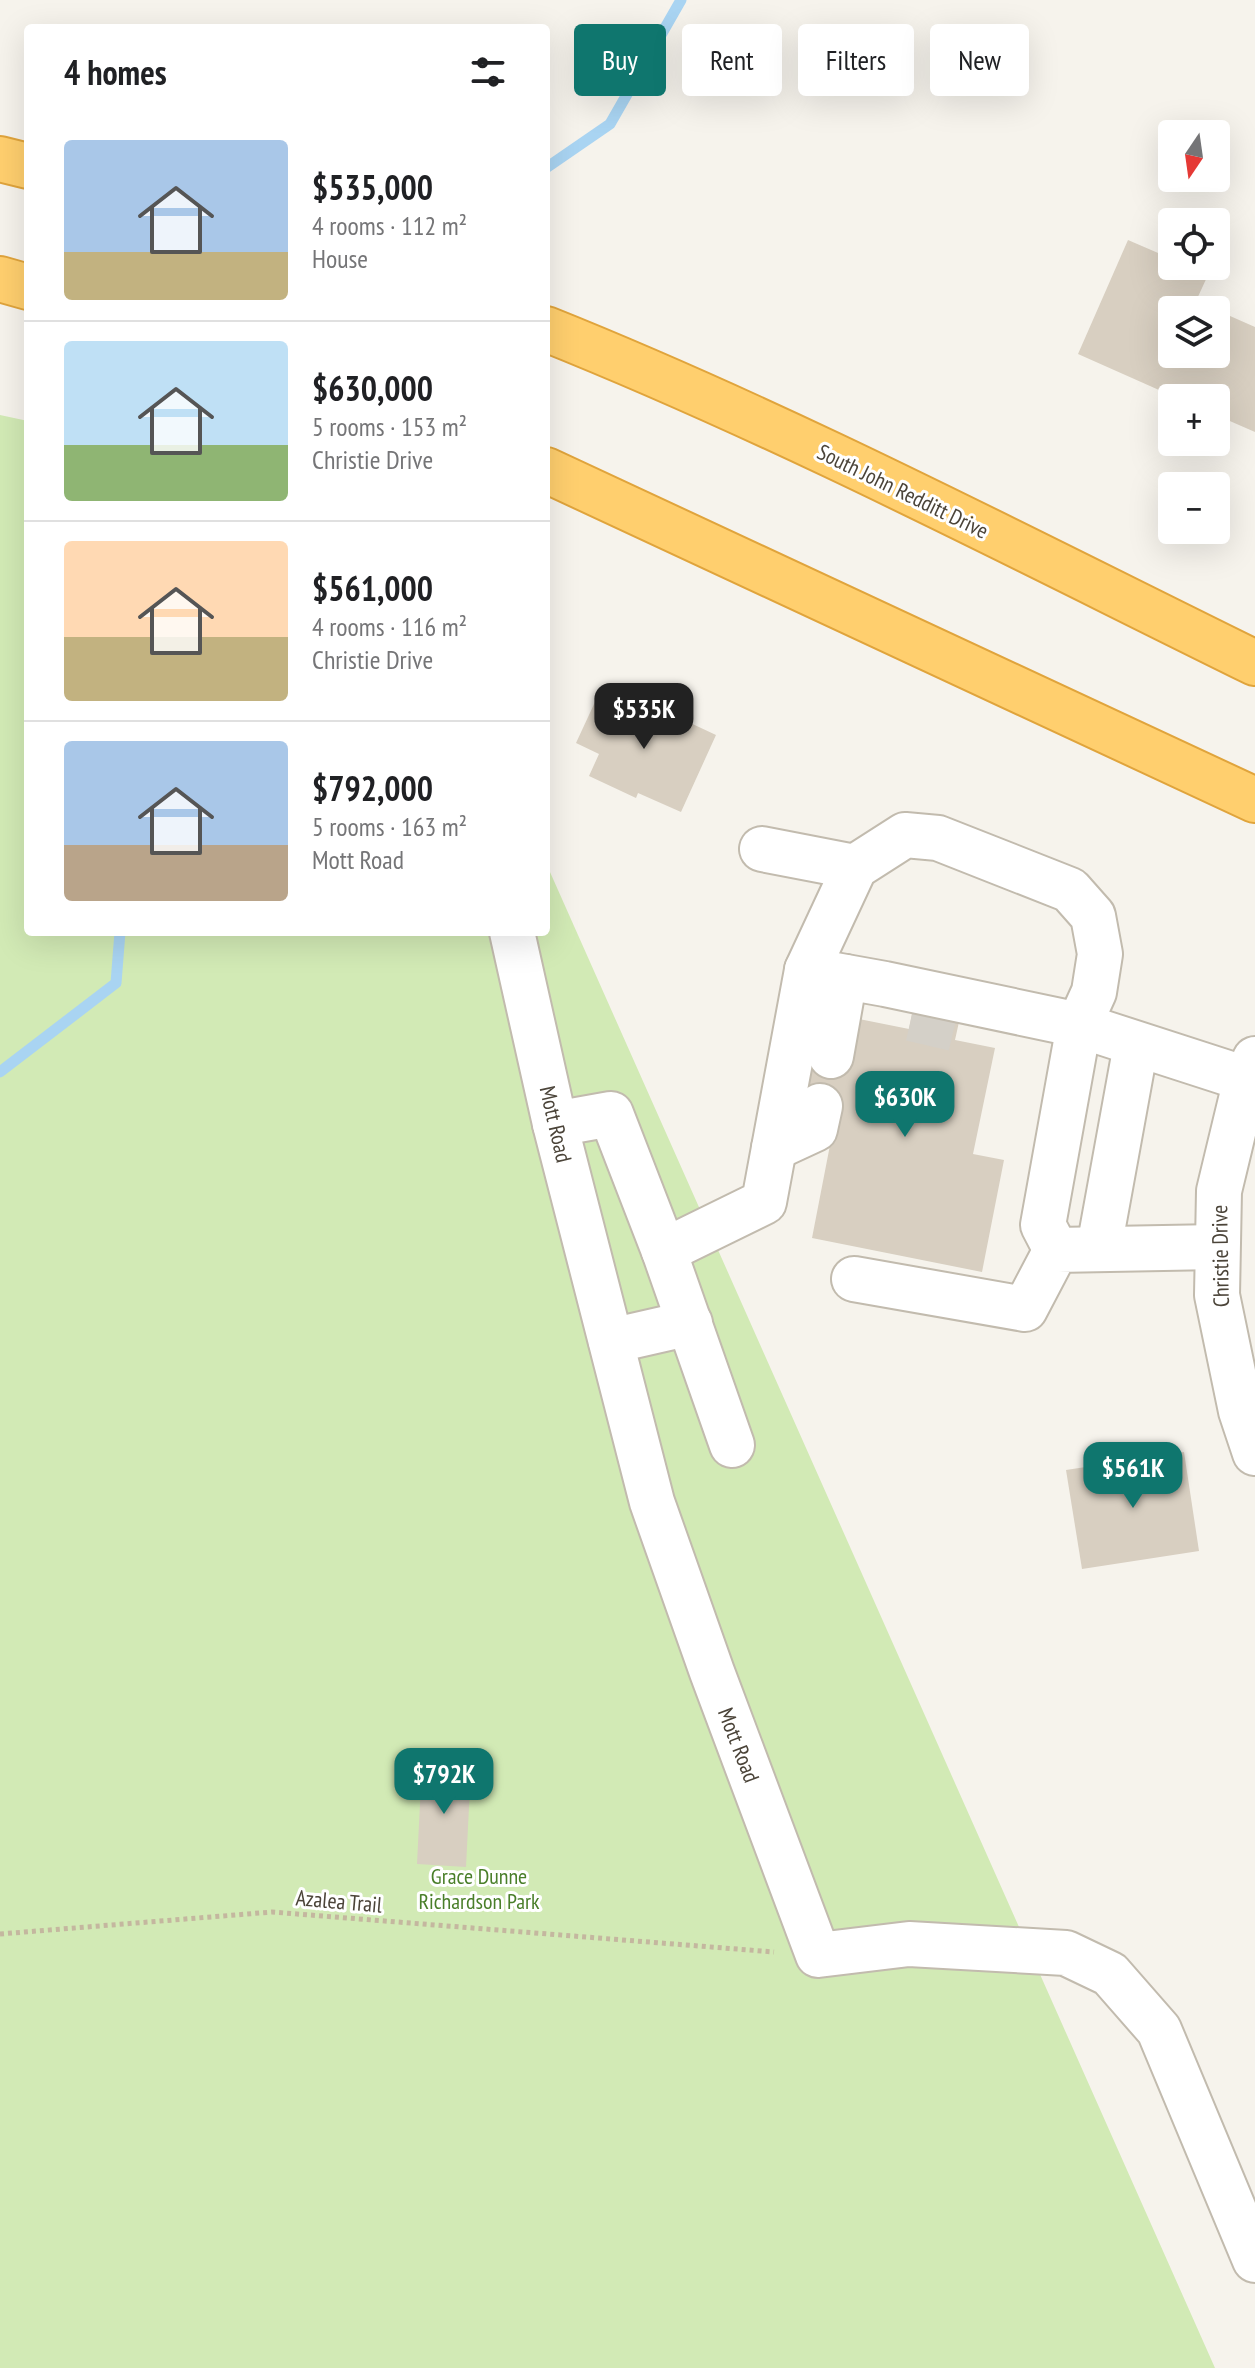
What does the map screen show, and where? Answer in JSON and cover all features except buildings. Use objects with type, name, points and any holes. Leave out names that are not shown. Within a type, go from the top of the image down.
[{"type":"highway","points":[[0,159],[24,165]]},
{"type":"highway","points":[[0,279],[24,286]]},
{"type":"highway","name":"South John Redditt Drive","points":[[550,331],[632,363],[856,467],[1255,663]]},
{"type":"highway","points":[[550,472],[1255,800]]},
{"type":"street","points":[[762,849],[855,867],[905,835],[938,838],[1070,890],[1093,916],[1100,954],[1094,992],[1079,1025],[1043,1225],[1056,1250]]},
{"type":"street","points":[[831,1056],[846,977],[855,867]]},
{"type":"street","name":"Mott Road","points":[[513,936],[555,1124],[652,1502],[818,1955]]},
{"type":"street","points":[[846,977],[1079,1025],[1136,1045],[1251,1069]]},
{"type":"street","points":[[846,977],[890,1014],[911,1019]]},
{"type":"street","points":[[664,1251],[764,1202],[774,1148],[846,977]]},
{"type":"street","points":[[958,1030],[979,1034],[996,1008]]},
{"type":"street","points":[[1099,1248],[1136,1045]]},
{"type":"street","name":"Christie Drive","points":[[1251,1069],[1219,1191],[1217,1295],[1241,1411],[1255,1453]]},
{"type":"street","points":[[774,1148],[815,1129],[820,1106]]},
{"type":"street","points":[[555,1124],[611,1114],[664,1251],[732,1445]]},
{"type":"street","points":[[1056,1250],[1217,1247]]},
{"type":"street","points":[[854,1279],[1025,1309],[1056,1250]]},
{"type":"street","points":[[611,1341],[690,1323]]},
{"type":"street","points":[[818,1955],[909,1944],[959,1946],[1066,1953],[1110,1974],[1159,2030],[1255,2260]]},
{"type":"path","name":"Azalea Trail","points":[[0,1934],[272,1912],[818,1955]]},
{"type":"green space","name":"Grace Dunne Richardson Park","points":[[0,415],[24,420],[24,936],[550,936],[550,872],[1215,2368],[0,2368]]},
{"type":"waterway","points":[[550,165],[610,124],[681,0]]},
{"type":"waterway","points":[[0,1072],[116,983],[120,936]]},
{"type":"tunnel","points":[[911,1019],[958,1030]]}]
